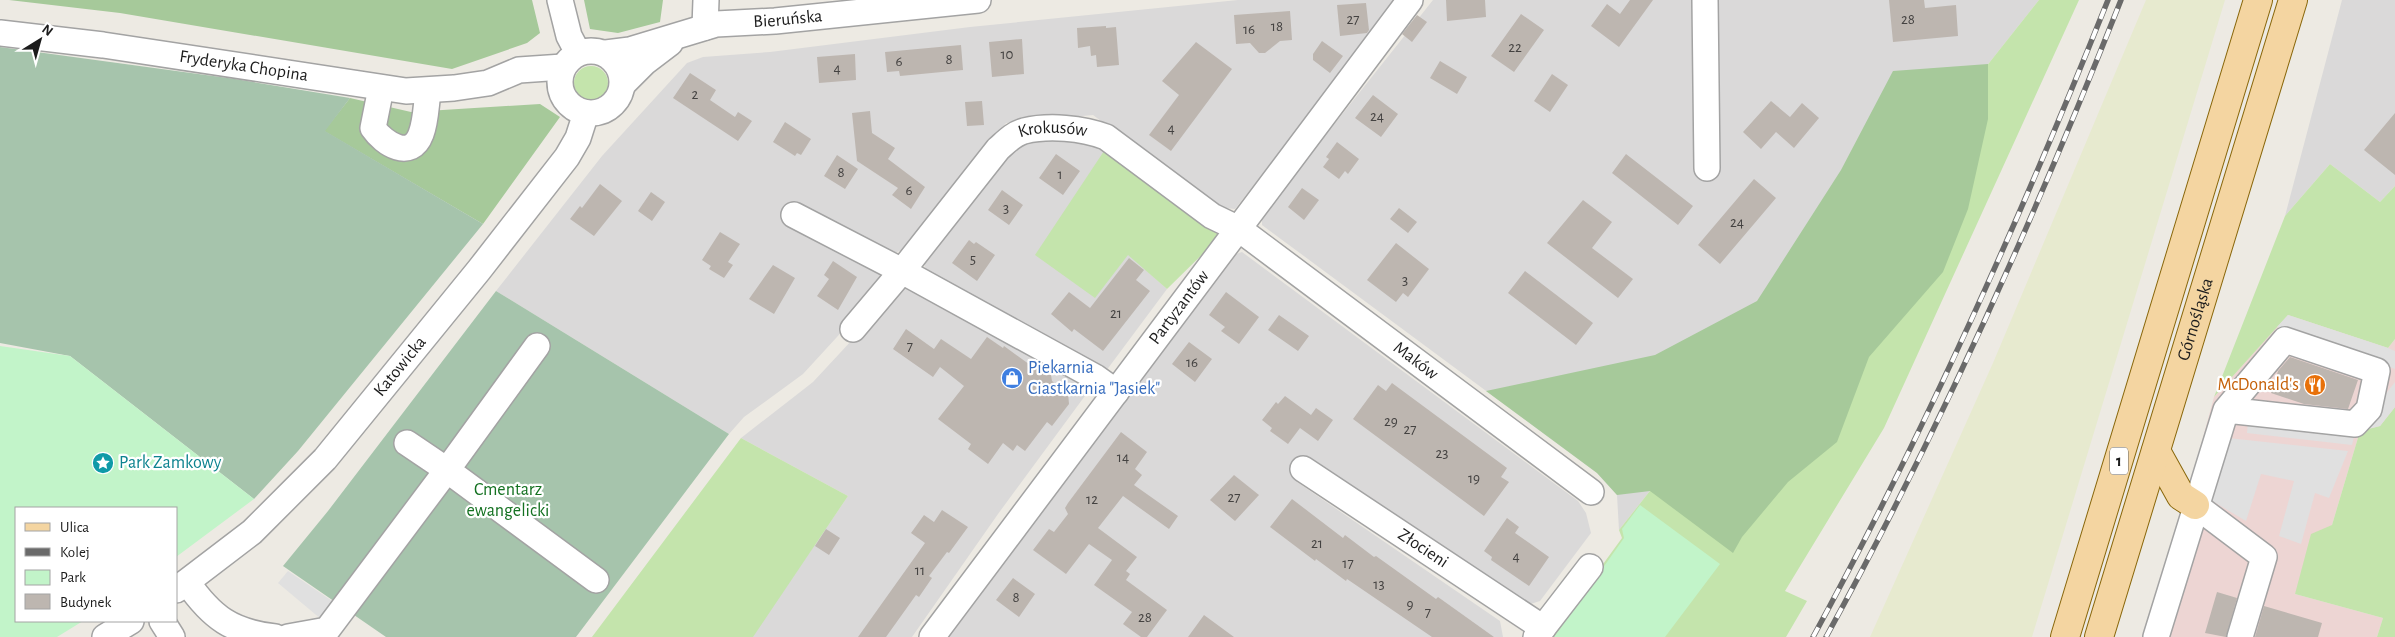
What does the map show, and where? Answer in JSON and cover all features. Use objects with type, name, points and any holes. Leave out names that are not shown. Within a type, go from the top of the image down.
[{"type":"main road","name":"Górnośląska","points":[[2065,637],[2258,0]]},
{"type":"main road","name":"Górnośląska","points":[[2099,637],[2293,0]]},
{"type":"main road","points":[[2156,452],[2180,496],[2195,505]]},
{"type":"street","points":[[560,0],[569,36],[567,69],[569,104],[586,113],[602,111],[615,103],[623,84],[622,72],[616,61],[606,53],[588,50],[567,69]]},
{"type":"street","points":[[696,30],[706,0]]},
{"type":"street","name":"Bieruńska","points":[[606,53],[630,50],[716,24],[784,20],[978,0]]},
{"type":"street","name":"Partyzantów","points":[[932,637],[1410,0]]},
{"type":"street","points":[[1705,0],[1707,168]]},
{"type":"street","name":"Bieruńska","points":[[623,84],[645,62],[696,30]]},
{"type":"street","name":"Fryderyka Chopina","points":[[0,33],[102,45],[381,88],[428,92],[488,83],[520,70],[567,69]]},
{"type":"street","points":[[381,88],[373,128],[390,145],[401,149],[411,147],[418,140],[422,132],[428,92]]},
{"type":"street","name":"Katowicka","points":[[182,586],[252,532],[326,459],[479,270],[567,157],[578,138],[586,113]]},
{"type":"street","name":"Krokusów","points":[[853,329],[902,271],[998,149],[1010,137],[1024,131],[1074,128],[1106,137],[1212,216],[1240,229]]},
{"type":"street","points":[[794,215],[902,271],[1095,377],[1116,392]]},
{"type":"street","name":"Maków","points":[[1240,229],[1591,492]]},
{"type":"street","points":[[2156,637],[2195,505],[2226,410],[2284,340],[2377,371],[2369,410],[2355,424],[2226,410]]},
{"type":"street","points":[[288,637],[326,630],[447,470],[537,346]]},
{"type":"street","points":[[408,443],[596,580]]},
{"type":"street","name":"Złocieni","points":[[1303,469],[1540,632]]},
{"type":"street","points":[[2195,505],[2264,557],[2240,637]]},
{"type":"street","points":[[1540,632],[1590,567]]},
{"type":"street","points":[[182,586],[206,608],[237,629],[275,637]]},
{"type":"street","points":[[105,637],[129,622]]},
{"type":"street","points":[[163,622],[172,637]]},
{"type":"shaded area","points":[[1238,0],[1400,0],[1235,209],[1215,207],[1093,115],[1006,123],[902,250],[887,256],[893,276],[803,374],[744,417],[729,434],[496,291],[602,156],[687,63],[703,57],[770,52],[970,27]]},
{"type":"shaded area","points":[[1433,0],[2039,0],[1619,530],[1617,495],[1597,473],[1262,225],[1262,215]]},
{"type":"shaded area","points":[[2342,0],[2395,0],[2395,186],[2380,202],[2330,164],[2285,216]]},
{"type":"shaded area","points":[[1085,138],[1106,148],[1128,254],[1167,289],[1103,375],[926,275],[924,262],[1015,147],[1023,142]]},
{"type":"shaded area","points":[[1242,252],[1578,501],[1586,513],[1591,533],[1540,601],[1524,606],[1311,461],[1297,482],[1500,621],[1503,637],[947,637],[1230,256]]},
{"type":"shaded area","points":[[906,282],[1090,389],[998,514],[912,637],[752,637],[848,496],[741,438],[813,382]]},
{"type":"shaded area","points":[[2288,315],[2388,348],[2395,339],[2395,407],[2380,426],[2360,431],[2332,525],[2295,594],[2383,618],[2377,637],[2149,637],[2214,397]]},
{"type":"shaded area","points":[[2288,315],[2395,351],[2395,369],[2277,327]]},
{"type":"shaded area","points":[[2395,382],[2395,407],[2380,426],[2360,431],[2360,427]]},
{"type":"shaded area","points":[[2248,421],[2356,429],[2352,445],[2247,433]]},
{"type":"shaded area","points":[[2228,438],[2348,451],[2329,498],[2315,493],[2301,544],[2279,536],[2294,481],[2261,474],[2246,521],[2209,499]]},
{"type":"shaded area","points":[[288,571],[341,607],[328,625],[278,583]]},
{"type":"green space","points":[[9,0],[532,0],[540,33],[527,43],[452,69],[120,13]]},
{"type":"green space","points":[[584,0],[663,0],[660,22],[618,33],[590,29]]},
{"type":"green space","points":[[2039,0],[2079,0],[1884,428],[1785,591],[1807,601],[1786,637],[1550,637],[1622,538],[1619,530]]},
{"type":"green space","points":[[2146,0],[2225,0],[2032,637],[1870,637],[1993,363]]},
{"type":"green space","points":[[0,47],[235,79],[350,98],[325,131],[483,224],[298,451],[254,499],[70,356],[0,343]]},
{"type":"green space","points":[[1988,64],[1988,119],[1968,209],[1943,272],[1869,357],[1837,442],[1788,482],[1742,537],[1733,553],[1650,491],[1617,495],[1597,473],[1486,391],[1655,355],[1757,301],[1841,170],[1893,71]]},
{"type":"green space","points":[[591,66],[603,71],[608,83],[603,95],[591,100],[579,95],[574,83],[579,71]]},
{"type":"green space","points":[[350,98],[411,112],[540,104],[560,117],[483,224],[324,131]]},
{"type":"green space","points":[[1106,148],[1223,234],[1167,289],[1128,255],[1095,298],[1035,255]]},
{"type":"green space","points":[[2330,164],[2380,202],[2395,186],[2395,339],[2388,348],[2288,315],[2214,397],[2285,216]]},
{"type":"green space","name":"Cmentarz ewangelicki","points":[[496,291],[729,434],[576,637],[386,637],[283,566],[328,511]]},
{"type":"green space","name":"Park Zamkowy","points":[[0,346],[70,356],[254,499],[178,556],[178,507],[15,507],[15,622],[81,622],[57,637],[0,637]]},
{"type":"green space","points":[[2395,407],[2395,637],[2377,637],[2383,618],[2295,594],[2311,534],[2332,525],[2360,431],[2380,426]]},
{"type":"green space","points":[[741,438],[848,496],[753,637],[592,637]]},
{"type":"green space","points":[[1640,505],[1720,564],[1665,637],[1554,637],[1624,538],[1622,529]]},
{"type":"building","points":[[1446,0],[1485,0],[1486,17],[1447,21]]},
{"type":"building","points":[[1630,0],[1653,0],[1619,47],[1591,26],[1607,4],[1620,14]]},
{"type":"building","points":[[1889,0],[1924,0],[1925,8],[1956,5],[1958,36],[1893,42]]},
{"type":"building","points":[[1366,3],[1369,30],[1367,33],[1340,36],[1337,5]]},
{"type":"building","points":[[1290,11],[1292,40],[1280,41],[1265,53],[1259,53],[1250,43],[1236,44],[1234,15]]},
{"type":"building","points":[[1521,14],[1544,30],[1514,72],[1491,56]]},
{"type":"building","points":[[1417,15],[1427,22],[1412,42],[1402,34]]},
{"type":"building","points":[[1106,26],[1106,28],[1116,27],[1119,65],[1097,67],[1096,55],[1091,56],[1090,46],[1078,48],[1077,28]]},
{"type":"building","points":[[1022,39],[1024,74],[992,77],[989,42]]},
{"type":"building","points":[[1322,41],[1343,56],[1330,73],[1313,60],[1313,54]]},
{"type":"building","points":[[1196,42],[1232,69],[1171,151],[1149,135],[1179,95],[1162,81]]},
{"type":"building","points":[[961,45],[963,70],[900,76],[899,71],[887,72],[885,52]]},
{"type":"building","points":[[855,54],[856,80],[819,83],[817,57]]},
{"type":"building","points":[[1440,61],[1467,77],[1457,94],[1430,78]]},
{"type":"building","points":[[690,73],[716,90],[710,100],[735,117],[738,112],[752,121],[738,141],[673,98]]},
{"type":"building","points":[[1552,74],[1568,85],[1550,112],[1534,101]]},
{"type":"building","points":[[1373,95],[1398,114],[1381,137],[1355,118]]},
{"type":"building","points":[[982,101],[984,125],[967,126],[965,102]]},
{"type":"building","points":[[1771,101],[1790,117],[1802,103],[1819,118],[1794,148],[1776,132],[1761,149],[1743,132]]},
{"type":"building","points":[[870,111],[872,133],[895,148],[888,159],[925,187],[911,209],[892,195],[898,188],[857,161],[852,113]]},
{"type":"building","points":[[2395,113],[2395,175],[2364,150]]},
{"type":"building","points":[[785,122],[811,139],[801,155],[797,153],[795,156],[773,142]]},
{"type":"building","points":[[1337,142],[1359,159],[1348,174],[1345,171],[1339,179],[1323,167],[1329,159],[1326,157]]},
{"type":"building","points":[[1056,154],[1080,171],[1063,195],[1039,178]]},
{"type":"building","points":[[1626,154],[1693,206],[1678,225],[1612,173]]},
{"type":"building","points":[[837,155],[858,169],[845,189],[824,176]]},
{"type":"building","points":[[1754,179],[1776,198],[1720,264],[1698,245]]},
{"type":"building","points":[[600,184],[622,201],[594,236],[570,219],[580,206],[582,208]]},
{"type":"building","points":[[1302,188],[1319,200],[1304,220],[1288,207]]},
{"type":"building","points":[[1002,190],[1023,205],[1009,225],[988,210]]},
{"type":"building","points":[[651,192],[665,202],[652,221],[638,211]]},
{"type":"building","points":[[1583,200],[1612,222],[1592,248],[1633,279],[1618,298],[1547,243]]},
{"type":"building","points":[[1399,208],[1417,222],[1408,233],[1390,219]]},
{"type":"building","points":[[720,232],[740,244],[728,262],[733,265],[724,278],[709,269],[711,266],[702,260]]},
{"type":"building","points":[[969,240],[974,244],[976,242],[995,255],[977,281],[952,263]]},
{"type":"building","points":[[1396,243],[1429,269],[1408,297],[1403,293],[1396,302],[1367,280]]},
{"type":"building","points":[[1129,258],[1144,270],[1136,280],[1150,291],[1103,351],[1074,329],[1072,332],[1051,314],[1069,292],[1090,308]]},
{"type":"building","points":[[833,261],[857,277],[838,310],[817,296],[829,279],[824,275]]},
{"type":"building","points":[[773,265],[795,278],[774,314],[749,299]]},
{"type":"building","points":[[1525,271],[1593,323],[1576,345],[1508,293]]},
{"type":"building","points":[[1226,292],[1259,317],[1239,344],[1221,331],[1225,327],[1209,315]]},
{"type":"building","points":[[1279,315],[1309,336],[1298,351],[1268,330]]},
{"type":"building","points":[[906,329],[934,349],[941,339],[971,359],[987,337],[1003,348],[1004,346],[1033,367],[1042,365],[1051,375],[1052,381],[1068,393],[1069,404],[1052,426],[1047,422],[1025,451],[1017,445],[1013,451],[1003,443],[988,464],[968,449],[971,444],[938,419],[964,386],[940,367],[933,377],[893,349]]},
{"type":"building","points":[[1189,342],[1212,359],[1195,382],[1172,364]]},
{"type":"building","name":"McDonald's","points":[[2290,357],[2358,380],[2348,409],[2304,404],[2271,393],[2278,371]]},
{"type":"building","points":[[1392,383],[1507,468],[1501,477],[1509,482],[1484,516],[1353,419],[1378,385],[1386,391]]},
{"type":"building","points":[[1285,396],[1311,415],[1316,408],[1333,420],[1318,441],[1300,428],[1288,444],[1270,431],[1272,428],[1262,420],[1276,402],[1278,404]]},
{"type":"building","points":[[1121,432],[1147,452],[1135,469],[1142,475],[1134,485],[1178,516],[1169,529],[1123,496],[1098,528],[1137,557],[1126,571],[1130,574],[1126,580],[1167,610],[1147,637],[1141,637],[1123,624],[1132,612],[1094,585],[1112,560],[1089,544],[1066,574],[1033,550],[1049,529],[1054,532],[1068,514],[1065,508],[1068,503]]},
{"type":"building","points":[[1234,475],[1259,495],[1235,521],[1210,500]]},
{"type":"building","points":[[1292,499],[1343,538],[1345,535],[1374,557],[1376,556],[1436,599],[1438,597],[1494,637],[1432,637],[1347,579],[1346,581],[1316,559],[1315,561],[1270,527]]},
{"type":"building","points":[[942,510],[968,527],[929,576],[932,578],[919,597],[916,595],[886,637],[858,637],[925,543],[911,533],[924,515],[934,522]]},
{"type":"building","points":[[1507,518],[1519,527],[1515,533],[1549,557],[1529,586],[1491,560],[1492,557],[1484,551]]},
{"type":"building","points":[[826,529],[840,538],[829,555],[815,546]]},
{"type":"building","points":[[1013,578],[1035,594],[1019,617],[996,600]]},
{"type":"building","points":[[2217,592],[2237,598],[2226,637],[2205,633]]},
{"type":"building","points":[[2264,606],[2322,623],[2318,637],[2255,637]]},
{"type":"building","points":[[1204,615],[1234,637],[1188,637]]},
{"type":"railway","points":[[1813,637],[1933,403],[2006,243],[2108,0]]},
{"type":"railway","points":[[1826,637],[1908,482],[1984,323],[2055,162],[2121,0]]},
{"type":"place","name":"Piekarnia Ciastkarnia \"Jasiek\"","points":[[1012,378]]},
{"type":"place","name":"McDonald's","points":[[2315,385]]},
{"type":"place","name":"Park Zamkowy","points":[[103,463]]}]
